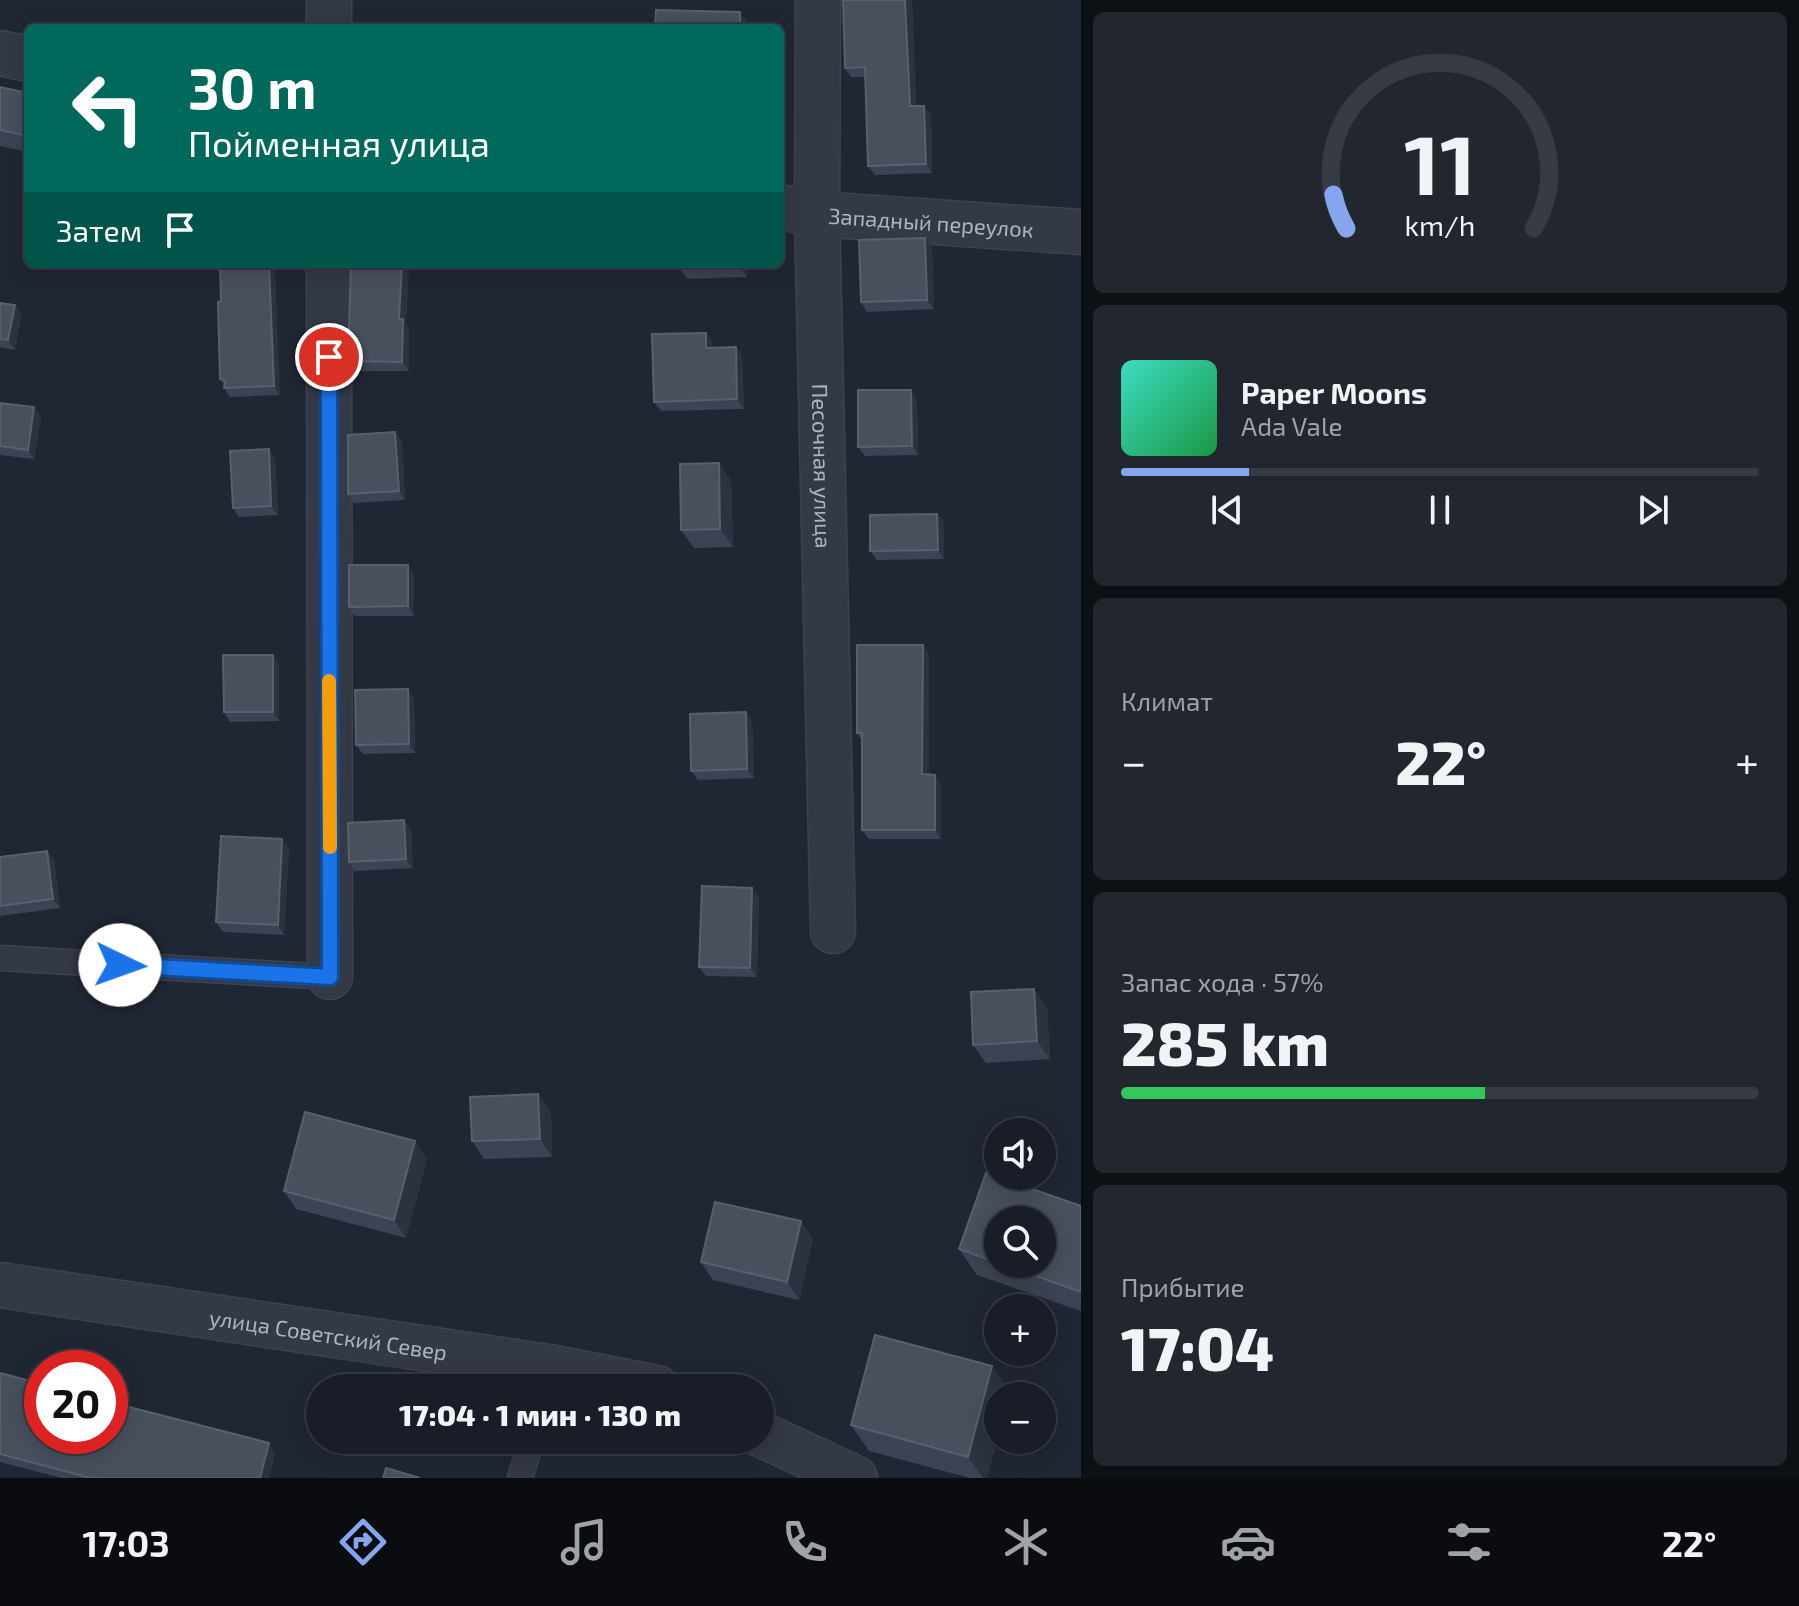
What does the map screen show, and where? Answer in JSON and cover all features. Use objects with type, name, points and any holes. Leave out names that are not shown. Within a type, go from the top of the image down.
[{"type":"street","points":[[329,0],[329,24]]},
{"type":"street","name":"Песочная улица","points":[[818,0],[798,210],[833,931]]},
{"type":"street","points":[[0,53],[24,58]]},
{"type":"street","name":"Западный переулок","points":[[798,210],[1081,232]]},
{"type":"street","points":[[329,268],[330,977]]},
{"type":"street","name":"улица Советский Север","points":[[0,1285],[528,1374]]},
{"type":"street","points":[[774,1440],[855,1478]]},
{"type":"lane","points":[[0,958],[330,977]]},
{"type":"lane","points":[[520,1478],[528,1454]]},
{"type":"building","points":[[843,0],[905,0],[910,106],[924,106],[926,164],[868,166],[865,67],[845,68]]},
{"type":"building","points":[[656,10],[740,12],[740,24],[655,24]]},
{"type":"building","points":[[0,87],[24,92],[24,135],[0,130]]},
{"type":"building","points":[[925,238],[927,300],[861,302],[859,240]]},
{"type":"building","points":[[220,268],[269,268],[274,386],[224,388],[225,380],[220,379],[218,302],[221,301]]},
{"type":"building","points":[[351,268],[402,268],[399,319],[403,319],[402,362],[348,361]]},
{"type":"building","points":[[0,303],[15,305],[8,340],[0,339]]},
{"type":"building","points":[[706,333],[706,348],[736,347],[737,399],[654,402],[652,334]]},
{"type":"building","points":[[858,390],[911,390],[912,446],[858,447]]},
{"type":"building","points":[[0,403],[34,407],[28,450],[0,446]]},
{"type":"building","points":[[395,432],[399,491],[348,494],[348,435]]},
{"type":"building","points":[[269,449],[271,506],[233,508],[230,451]]},
{"type":"building","points":[[719,463],[720,529],[681,530],[680,464]]},
{"type":"building","points":[[937,514],[938,550],[870,551],[870,515]]},
{"type":"building","points":[[349,565],[408,565],[408,606],[349,607]]},
{"type":"building","points":[[857,645],[923,645],[922,774],[935,775],[935,830],[862,830],[862,733],[857,733]]},
{"type":"building","points":[[223,655],[273,655],[273,712],[224,712]]},
{"type":"building","points":[[408,689],[409,744],[356,745],[355,690]]},
{"type":"building","points":[[746,712],[747,769],[691,771],[690,714]]},
{"type":"building","points":[[404,820],[406,859],[349,862],[348,823]]},
{"type":"building","points":[[221,836],[282,839],[278,925],[216,922]]},
{"type":"building","points":[[47,851],[53,899],[0,906],[0,857]]},
{"type":"building","points":[[702,886],[752,888],[750,968],[699,967]]},
{"type":"building","points":[[1034,989],[1037,1041],[973,1045],[971,992]]},
{"type":"building","points":[[538,1094],[540,1139],[472,1141],[470,1097]]},
{"type":"building","points":[[305,1112],[415,1141],[394,1220],[284,1191]]},
{"type":"building","points":[[984,1179],[984,1190],[1035,1190],[1081,1206],[1081,1292],[1042,1278],[1056,1278],[1056,1206],[984,1206],[984,1258],[959,1249]]},
{"type":"building","points":[[715,1202],[801,1221],[787,1282],[701,1262]]},
{"type":"building","points":[[875,1335],[992,1366],[988,1382],[984,1382],[984,1396],[968,1457],[851,1425]]},
{"type":"building","points":[[0,1373],[24,1379],[24,1454],[128,1454],[128,1407],[269,1443],[260,1478],[91,1478],[0,1454]]},
{"type":"building","points":[[386,1468],[420,1478],[383,1478]]},
{"type":"slow traffic","points":[[329,681],[330,847]]},
{"type":"route","points":[[120,965],[330,977],[329,357]]}]
